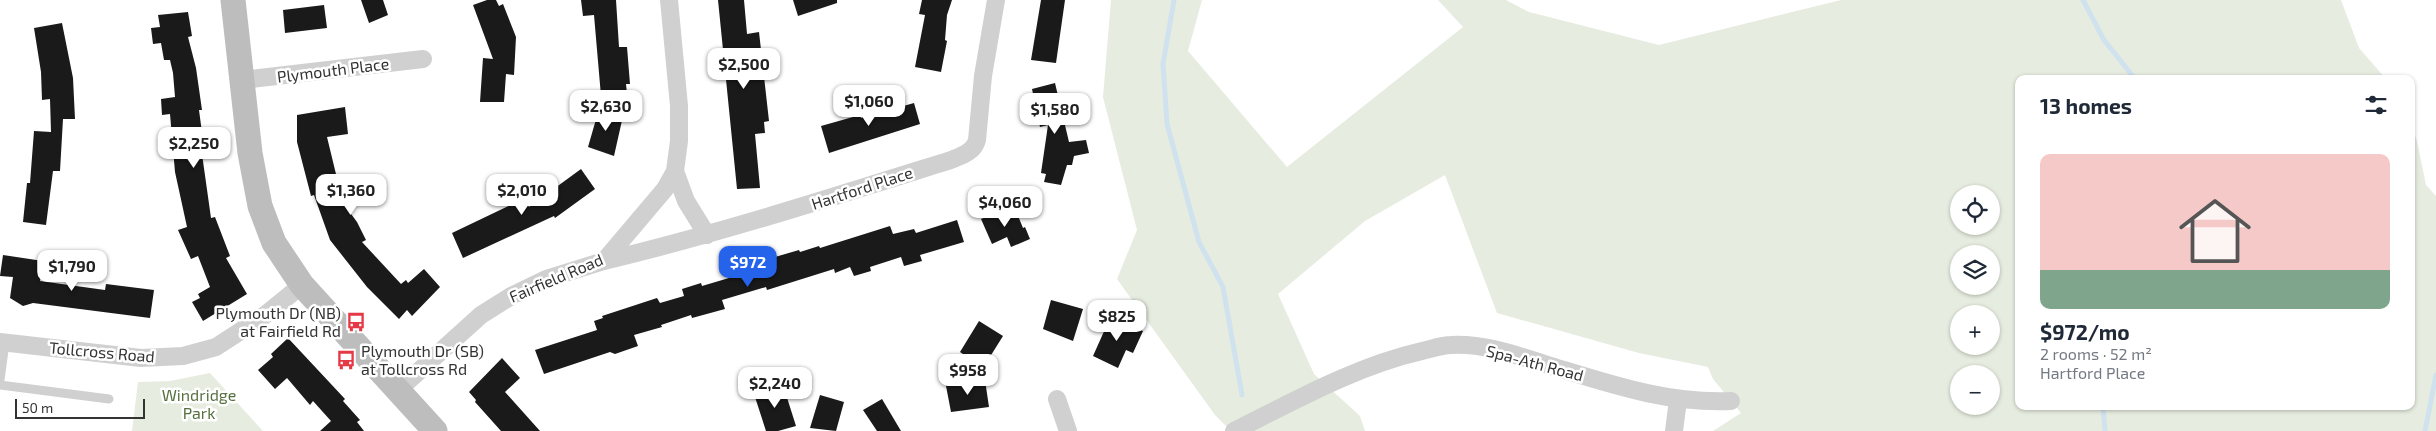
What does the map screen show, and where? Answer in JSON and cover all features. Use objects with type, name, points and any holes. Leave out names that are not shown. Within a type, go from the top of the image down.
[{"type":"street","points":[[233,0],[250,153],[260,206],[274,243],[302,285],[435,431]]},
{"type":"street","name":"Fairfield Road","points":[[398,390],[481,315],[513,295],[546,280],[604,261],[652,207],[675,171],[679,141],[669,0]]},
{"type":"street","name":"Hartford Place","points":[[604,261],[707,234],[951,160],[975,146],[983,76],[996,0]]},
{"type":"street","name":"Plymouth Place","points":[[242,80],[424,59]]},
{"type":"street","name":"Fairfield Road","points":[[675,171],[686,201],[707,234]]},
{"type":"street","name":"Tollcross Road","points":[[3,342],[141,358],[183,356],[216,347],[265,315],[302,285]]},
{"type":"street","name":"Spa-Ath Road","points":[[1234,431],[1315,391],[1385,361],[1452,345],[1501,350],[1623,388],[1678,400],[1731,401]]},
{"type":"street","points":[[1057,399],[1068,431]]},
{"type":"street","points":[[1674,431],[1678,400]]},
{"type":"lane","points":[[0,380],[3,342]]},
{"type":"lane","points":[[0,385],[109,399]]},
{"type":"green space","points":[[1111,0],[1202,0],[1188,51],[1287,167],[1463,27],[1438,0],[1506,0],[1529,12],[1659,45],[1841,0],[2341,0],[2359,48],[2383,75],[2015,75],[2015,410],[2415,410],[2415,136],[2426,185],[2436,196],[2436,431],[1713,431],[1741,413],[1713,379],[1708,367],[1639,353],[1497,313],[1445,175],[1365,221],[1278,294],[1314,374],[1360,416],[1365,431],[1231,431],[1215,415],[1117,279],[1137,230],[1103,97]]},
{"type":"green space","name":"Windridge Park","points":[[210,373],[263,431],[132,431],[138,382],[170,381]]},
{"type":"building","points":[[361,0],[383,0],[388,15],[369,23]]},
{"type":"building","points":[[487,0],[496,0],[499,6],[503,4],[516,37],[514,75],[506,74],[504,102],[480,102],[483,58],[493,59],[473,5]]},
{"type":"building","points":[[581,0],[616,0],[619,47],[627,47],[630,84],[626,84],[627,94],[601,96],[594,15],[583,16]]},
{"type":"building","points":[[718,0],[744,0],[747,34],[759,32],[769,121],[764,122],[765,133],[755,134],[760,188],[737,189]]},
{"type":"building","points":[[793,0],[837,0],[837,3],[798,16]]},
{"type":"building","points":[[922,0],[952,0],[947,15],[945,40],[947,41],[941,72],[915,67],[925,15],[919,14]]},
{"type":"building","points":[[1041,0],[1065,0],[1056,63],[1031,60]]},
{"type":"building","points":[[324,5],[327,28],[285,33],[283,10]]},
{"type":"building","points":[[188,12],[192,36],[188,37],[196,68],[202,110],[199,110],[203,140],[200,140],[211,218],[215,217],[230,256],[226,258],[247,294],[203,321],[192,302],[200,298],[198,294],[210,287],[198,256],[191,259],[178,230],[187,227],[175,172],[170,114],[162,115],[161,99],[175,97],[173,73],[170,60],[164,60],[161,43],[153,44],[151,28],[160,27],[158,15]]},
{"type":"building","points":[[62,23],[73,78],[75,119],[63,119],[60,171],[53,171],[46,225],[23,222],[27,183],[30,183],[34,131],[51,132],[50,99],[42,100],[41,72],[34,28]]},
{"type":"building","points":[[1055,83],[1069,142],[1086,140],[1089,153],[1074,156],[1072,165],[1067,165],[1061,185],[1044,182],[1046,174],[1041,173],[1048,125],[1040,127],[1032,89]]},
{"type":"building","points":[[914,103],[920,124],[829,153],[821,126],[860,115],[861,118]]},
{"type":"building","points":[[345,107],[348,134],[327,137],[343,203],[357,222],[366,240],[362,242],[401,284],[406,280],[408,283],[424,269],[440,287],[412,316],[407,310],[399,319],[367,287],[330,240],[314,195],[311,196],[297,142],[297,115]]},
{"type":"building","points":[[599,109],[623,116],[614,156],[588,147]]},
{"type":"building","points":[[581,169],[595,189],[555,218],[554,216],[463,258],[452,233],[525,198],[529,207]]},
{"type":"building","points":[[1003,210],[1005,215],[1016,211],[1030,239],[1011,247],[1007,237],[992,244],[981,219]]},
{"type":"building","points":[[957,220],[964,242],[920,255],[922,261],[904,266],[901,257],[870,267],[871,271],[854,276],[850,267],[835,273],[834,269],[767,290],[766,287],[722,300],[725,309],[692,318],[691,315],[661,325],[662,327],[634,335],[638,346],[615,354],[610,352],[544,374],[535,350],[597,330],[594,321],[603,318],[602,316],[657,298],[660,303],[684,296],[682,289],[701,283],[702,286],[729,278],[727,274],[752,266],[751,264],[799,250],[800,252],[819,246],[820,248],[890,226],[893,234],[914,229],[916,233]]},
{"type":"building","points":[[3,255],[43,261],[40,281],[105,290],[106,284],[154,290],[150,318],[33,303],[23,306],[10,298],[13,277],[0,276]]},
{"type":"building","points":[[1051,300],[1083,309],[1073,341],[1043,329]]},
{"type":"building","points":[[1110,318],[1143,331],[1133,353],[1126,350],[1118,368],[1093,356]]},
{"type":"building","points":[[979,321],[1003,336],[983,368],[960,352]]},
{"type":"building","points":[[288,338],[345,399],[343,401],[360,420],[357,422],[364,431],[320,431],[331,421],[313,401],[310,405],[287,378],[275,389],[258,370],[273,357],[271,354]]},
{"type":"building","points":[[502,358],[520,378],[505,392],[540,431],[501,431],[475,402],[476,400],[469,392]]},
{"type":"building","points":[[985,380],[989,407],[951,412],[946,386]]},
{"type":"building","points":[[783,385],[796,426],[778,431],[766,431],[754,394]]},
{"type":"building","points":[[820,395],[844,402],[836,431],[810,428]]},
{"type":"building","points":[[882,399],[901,431],[877,431],[863,410]]},
{"type":"waterway","points":[[1174,0],[1163,64],[1167,124],[1199,242],[1223,287],[1242,395]]},
{"type":"waterway","points":[[2083,0],[2104,40],[2132,75]]},
{"type":"waterway","points":[[2425,431],[2436,375]]},
{"type":"waterway","points":[[2103,410],[2105,431]]},
{"type":"place","name":"Plymouth Dr (NB) at Fairfield Rd","points":[[356,322]]},
{"type":"place","name":"Plymouth Dr (SB) at Tollcross Rd","points":[[346,360]]}]
